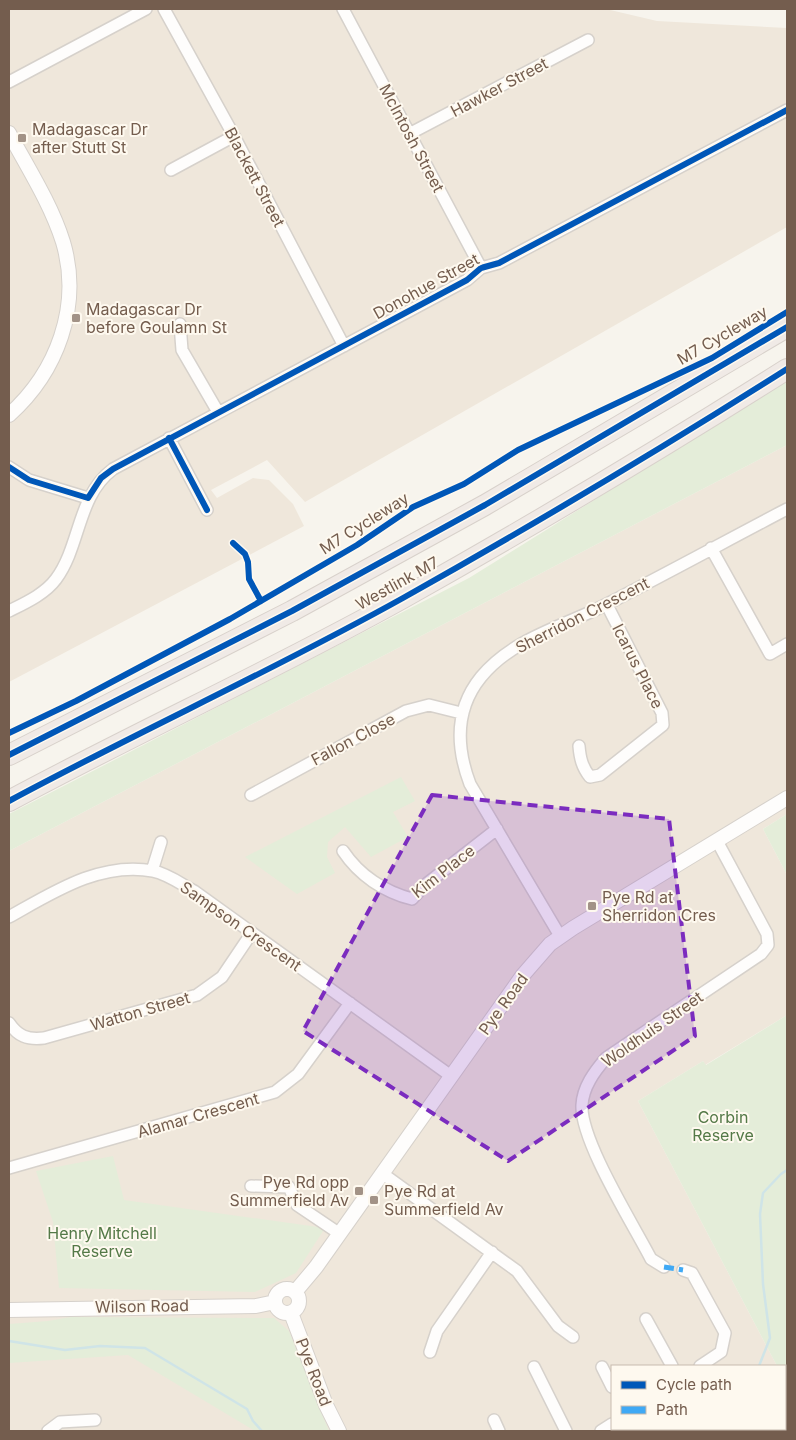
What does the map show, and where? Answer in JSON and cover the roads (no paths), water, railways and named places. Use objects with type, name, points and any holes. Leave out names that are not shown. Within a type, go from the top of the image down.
[{"type":"highway","name":"Westlink M7","points":[[9,755],[292,611],[468,514],[787,327]]},
{"type":"highway","name":"Westlink M7","points":[[9,801],[100,752],[402,598],[681,436],[787,369]]},
{"type":"street","points":[[9,82],[146,9]]},
{"type":"street","name":"Blackett Street","points":[[164,9],[234,136],[344,346]]},
{"type":"street","name":"McIntosh Street","points":[[343,9],[480,268]]},
{"type":"street","name":"Hawker Street","points":[[409,134],[588,40]]},
{"type":"street","name":"Donohue Street","points":[[9,611],[33,598],[55,581],[69,559],[88,498],[101,478],[112,469],[467,280],[480,268],[500,263],[787,110]]},
{"type":"street","points":[[9,133],[58,230],[63,244],[69,279],[66,323],[57,348],[37,385],[9,415]]},
{"type":"street","points":[[171,170],[234,136]]},
{"type":"street","points":[[180,324],[182,350],[218,412]]},
{"type":"street","points":[[169,438],[207,510]]},
{"type":"street","points":[[9,467],[29,480],[88,498]]},
{"type":"street","name":"Sherridon Crescent","points":[[560,936],[470,784],[464,769],[460,752],[462,713],[471,692],[481,677],[509,652],[532,638],[607,605],[787,509]]},
{"type":"street","points":[[711,548],[770,654],[787,644]]},
{"type":"street","name":"Icarus Place","points":[[579,746],[580,758],[584,769],[590,777],[600,775],[663,725],[662,714],[607,605]]},
{"type":"street","name":"Fallon Close","points":[[251,795],[406,711],[429,705],[462,713]]},
{"type":"street","name":"Pye Road","points":[[295,1292],[340,1234],[532,963],[560,936],[787,798]]},
{"type":"street","name":"Kim Place","points":[[343,851],[353,866],[391,894],[412,899],[425,885],[497,829]]},
{"type":"street","name":"Woldhuis Street","points":[[664,1267],[652,1258],[590,1142],[582,1116],[584,1090],[596,1068],[606,1058],[772,946],[716,841]]},
{"type":"street","points":[[152,871],[162,842]]},
{"type":"street","name":"Sampson Crescent","points":[[9,917],[81,880],[105,873],[152,871],[172,878],[194,891],[251,934],[452,1076]]},
{"type":"street","name":"Watton Street","points":[[9,1022],[20,1036],[31,1039],[44,1038],[197,995],[222,977],[251,934]]},
{"type":"street","name":"Alamar Crescent","points":[[9,1168],[275,1092],[298,1074],[350,1003]]},
{"type":"street","points":[[382,1174],[518,1271],[558,1326],[573,1337]]},
{"type":"street","points":[[250,1186],[289,1187],[296,1205],[340,1234]]},
{"type":"street","points":[[430,1352],[437,1332],[492,1252]]},
{"type":"street","points":[[683,1270],[692,1272],[725,1333],[722,1352],[702,1365]]},
{"type":"street","points":[[288,1289],[295,1292],[299,1303],[291,1312],[280,1312],[275,1302],[280,1292],[288,1289]]},
{"type":"street","name":"Wilson Road","points":[[9,1310],[256,1306],[275,1302]]},
{"type":"street","name":"Pye Road","points":[[291,1312],[326,1405],[340,1431]]},
{"type":"street","points":[[646,1319],[671,1365]]},
{"type":"street","points":[[602,1367],[611,1385]]},
{"type":"street","points":[[534,1368],[566,1431]]},
{"type":"street","points":[[48,1431],[60,1422],[95,1420]]},
{"type":"street","points":[[494,1420],[499,1431]]},
{"type":"waterway","points":[[759,1365],[770,1338],[763,1284],[760,1214],[763,1193],[787,1170]]},
{"type":"waterway","points":[[9,1341],[65,1350],[100,1346],[145,1348],[247,1409],[253,1421],[262,1431]]},
{"type":"place","name":"Madagascar Dr after Stutt St","points":[[22,138]]},
{"type":"place","name":"Madagascar Dr before Goulamn St","points":[[76,318]]},
{"type":"place","name":"Pye Rd at Sherridon Cres","points":[[592,906]]},
{"type":"place","name":"Pye Rd opp Summerfield Av","points":[[359,1191]]},
{"type":"place","name":"Pye Rd at Summerfield Av","points":[[374,1200]]},
{"type":"park label","name":"Corbin Reserve","points":[[723,1126]]},
{"type":"park label","name":"Henry Mitchell Reserve","points":[[102,1242]]}]
